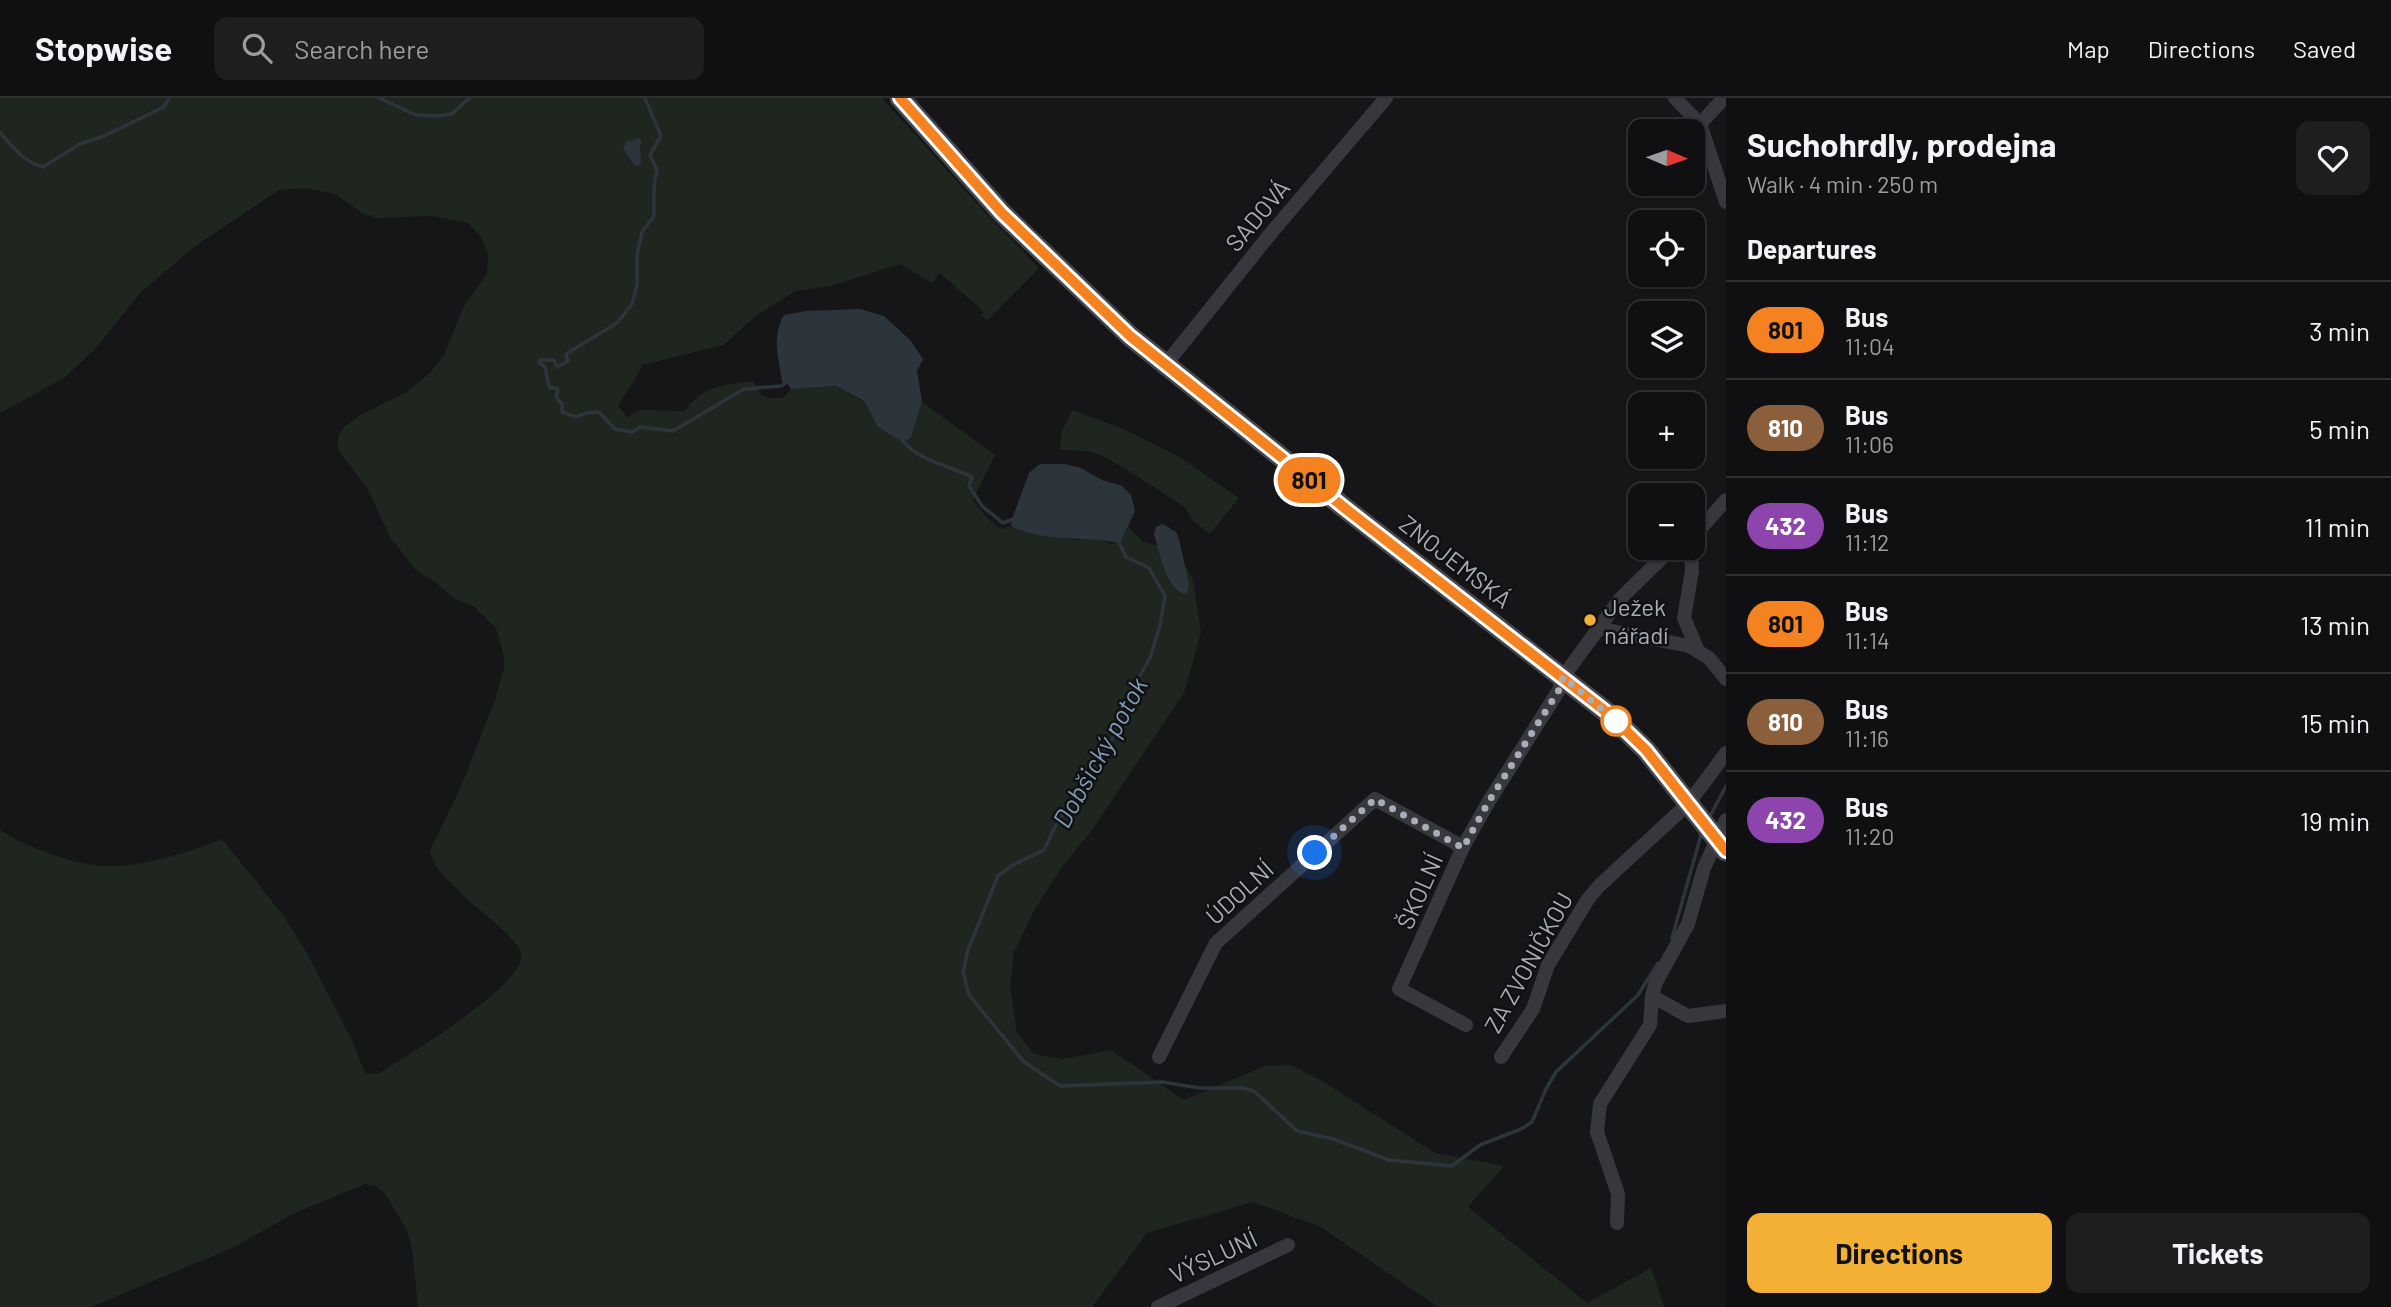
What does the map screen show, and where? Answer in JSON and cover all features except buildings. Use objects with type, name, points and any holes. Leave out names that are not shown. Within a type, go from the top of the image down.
[{"type":"main road","name":"ZNOJEMSKÁ","points":[[901,98],[1002,213],[1130,336],[1609,714],[1646,750],[1721,846]]},
{"type":"street","name":"SADOVÁ","points":[[1166,364],[1271,233],[1386,98]]},
{"type":"street","points":[[1675,98],[1695,119]]},
{"type":"street","points":[[1705,119],[1724,98]]},
{"type":"street","points":[[1705,139],[1726,202]]},
{"type":"street","points":[[1705,523],[1726,500]]},
{"type":"street","name":"ŠKOLNÍ","points":[[1466,1025],[1399,989],[1463,848],[1489,801],[1559,690],[1563,677],[1620,599],[1660,560]]},
{"type":"street","points":[[1692,560],[1684,618],[1698,651]]},
{"type":"street","points":[[1597,628],[1689,646],[1709,659],[1726,679]]},
{"type":"street","name":"ZA ZVONIČKOU","points":[[1501,1056],[1533,1009],[1549,965],[1588,900],[1600,885],[1688,804],[1726,753]]},
{"type":"street","name":"ÚDOLNÍ","points":[[1159,1057],[1216,943],[1375,799],[1463,848]]},
{"type":"street","points":[[1617,1223],[1618,1194],[1597,1132],[1600,1104],[1650,1025],[1656,982],[1688,924],[1704,868],[1721,846],[1726,820]]},
{"type":"street","points":[[1652,996],[1688,1016],[1726,1011]]},
{"type":"street","name":"VÝSLUNÍ","points":[[1158,1307],[1288,1245]]},
{"type":"shaded area","points":[[0,98],[882,98],[1039,268],[987,321],[981,315],[984,312],[940,273],[932,283],[900,264],[831,286],[795,291],[754,317],[724,345],[643,365],[618,406],[627,417],[640,410],[684,411],[707,391],[723,385],[753,381],[761,395],[772,398],[783,398],[791,389],[834,386],[864,402],[877,426],[911,438],[922,402],[995,455],[973,500],[1000,529],[1011,526],[1074,540],[1098,538],[1110,544],[1120,542],[1128,527],[1143,542],[1176,549],[1193,580],[1201,632],[1184,693],[1093,829],[1061,868],[1034,911],[1014,952],[1010,987],[1017,1033],[1034,1054],[1063,1059],[1111,1050],[1184,1100],[1265,1066],[1291,1065],[1322,1081],[1435,1153],[1504,1166],[1468,1207],[1587,1303],[1651,1268],[1664,1307],[1438,1307],[1319,1226],[1253,1202],[1147,1233],[1092,1307],[418,1307],[412,1249],[407,1230],[385,1194],[376,1186],[365,1184],[295,1213],[234,1247],[91,1307],[0,1307],[0,830],[49,853],[101,866],[146,862],[222,839],[283,915],[308,955],[352,1040],[365,1073],[378,1074],[462,1019],[506,982],[518,966],[521,953],[504,931],[442,874],[430,851],[460,789],[495,700],[505,664],[496,628],[473,606],[455,599],[415,569],[390,537],[368,489],[338,450],[338,436],[344,427],[360,415],[405,393],[430,373],[444,355],[463,308],[487,273],[488,254],[481,237],[468,223],[432,216],[377,218],[362,213],[335,194],[305,188],[279,190],[194,247],[141,292],[96,348],[64,378],[0,413]]},
{"type":"shaded area","points":[[639,138],[642,141],[641,163],[635,166],[623,149],[626,142]]},
{"type":"shaded area","points":[[860,309],[884,316],[910,340],[923,359],[917,371],[922,402],[911,438],[902,442],[877,426],[864,401],[835,386],[791,389],[787,383],[782,382],[777,340],[784,315],[806,311]]},
{"type":"shaded area","points":[[1073,410],[1126,430],[1178,456],[1239,498],[1210,534],[1193,521],[1185,507],[1103,456],[1087,451],[1060,450],[1062,430]]},
{"type":"shaded area","points":[[1040,464],[1065,464],[1081,468],[1102,480],[1122,486],[1131,495],[1135,511],[1120,543],[1037,535],[1011,526],[1029,473]]},
{"type":"shaded area","points":[[1163,524],[1176,532],[1179,539],[1189,584],[1187,594],[1174,587],[1161,560],[1154,534],[1156,527]]},
{"type":"waterway","name":"Dobšický potok","points":[[0,132],[25,158],[43,167],[80,144],[104,136],[164,107],[169,98]]},
{"type":"waterway","name":"Dobšický potok","points":[[379,98],[416,115],[438,116],[452,114],[469,98]]},
{"type":"waterway","name":"Dobšický potok","points":[[645,98],[661,136],[650,155],[657,170],[654,216],[642,232],[637,256],[637,285],[632,304],[617,323],[566,354],[568,361],[557,367],[554,360],[540,360],[545,367],[549,387],[558,389],[556,397],[562,404],[562,412],[576,417],[599,412],[615,429],[632,432],[640,427],[673,431],[744,389],[781,386],[788,381]]},
{"type":"waterway","name":"Dobšický potok","points":[[901,438],[907,446],[924,457],[972,477],[969,486],[982,506],[1003,523],[1014,519]]},
{"type":"waterway","name":"Dobšický potok","points":[[1118,540],[1126,557],[1149,568],[1165,596],[1150,658],[1127,698],[1112,739],[1056,825],[1044,850],[1013,865],[998,876],[968,950],[963,972],[969,995],[1024,1062],[1060,1086],[1162,1082],[1200,1088],[1242,1088],[1254,1091],[1297,1131],[1333,1139],[1389,1160],[1452,1166],[1480,1145],[1532,1122],[1556,1072],[1638,995],[1658,963]]},
{"type":"waterway","name":"Dobšický potok","points":[[1709,818],[1726,786]]},
{"type":"waterway","name":"Dobšický potok","points":[[1672,938],[1701,835]]},
{"type":"bus line","name":"801","points":[[900,98],[1002,213],[1130,336],[1609,714],[1646,750],[1726,851]]},
{"type":"place","name":"Ježek nářadí","points":[[1590,620]]},
{"type":"route","points":[[1315,853],[1375,799],[1463,848],[1489,801],[1559,690],[1563,677],[1616,721]]}]
